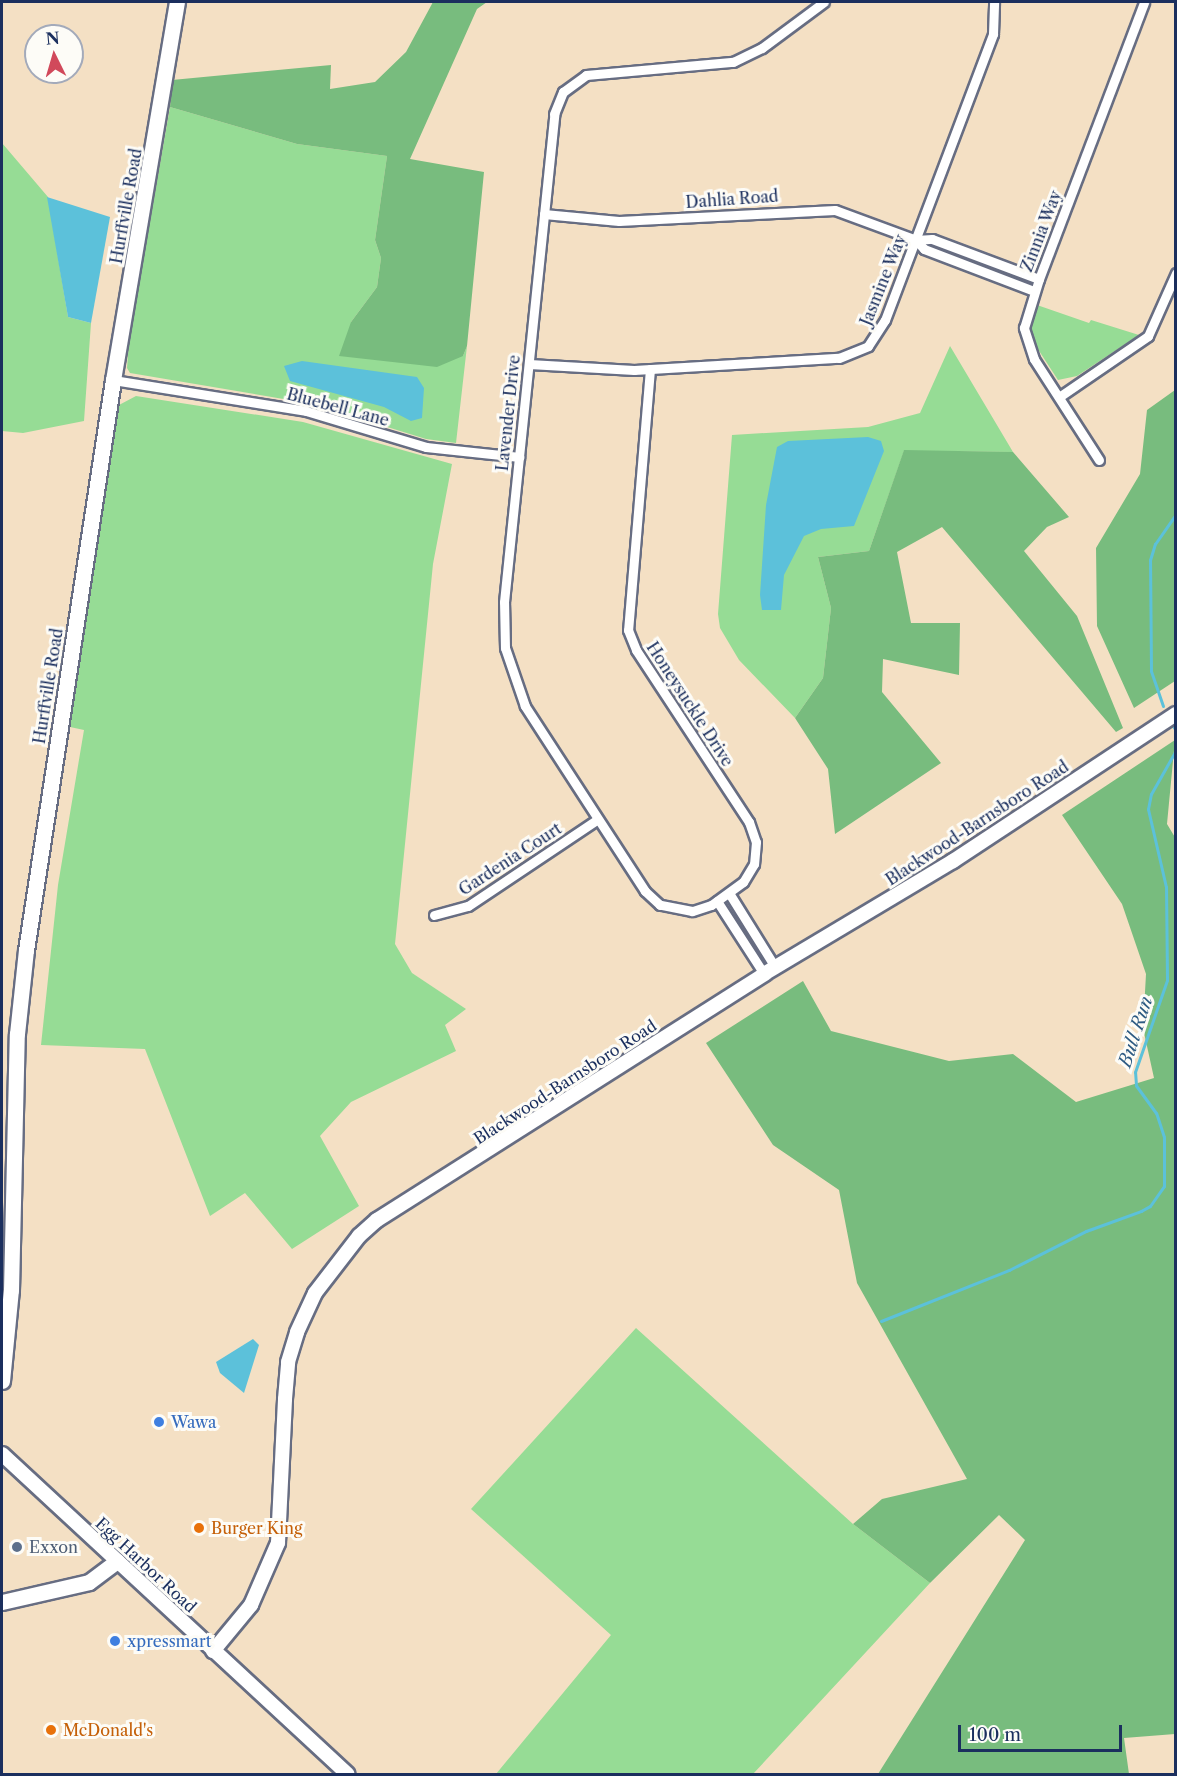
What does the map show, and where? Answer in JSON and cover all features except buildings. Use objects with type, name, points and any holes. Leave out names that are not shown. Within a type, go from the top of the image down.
[{"type":"main road","name":"Hurffville Road","points":[[2,1381],[12,1280],[17,1034],[26,950],[113,380],[177,2]]},
{"type":"main road","name":"Blackwood-Barnsboro Road","points":[[213,1651],[251,1605],[278,1543],[288,1362],[315,1293],[339,1258],[377,1220],[770,971],[953,861],[1176,714]]},
{"type":"main road","name":"Egg Harbor Road","points":[[2,1454],[347,1774]]},
{"type":"main road","points":[[2,1602],[89,1582],[117,1561]]},
{"type":"street","name":"Lavender Drive","points":[[729,893],[717,901],[692,911],[660,905],[645,891],[525,706],[507,660],[504,602],[555,110],[563,92],[578,79],[600,73],[717,66],[738,61],[762,48],[824,2]]},
{"type":"street","name":"Jasmine Way","points":[[529,364],[606,371],[650,369],[831,358],[856,353],[868,346],[882,329],[993,34],[994,2]]},
{"type":"street","name":"Zinnia Way","points":[[1100,460],[1031,354],[1025,338],[1026,317],[1144,2]]},
{"type":"street","name":"Dahlia Road","points":[[544,214],[611,222],[829,209],[916,240],[932,239],[1039,279]]},
{"type":"street","name":"Dahlia Road","points":[[916,240],[924,249],[1034,291]]},
{"type":"street","points":[[1059,397],[1148,336],[1176,273]]},
{"type":"street","name":"Honeysuckle Drive","points":[[650,369],[628,630],[636,650],[754,832],[756,848],[752,869],[729,893]]},
{"type":"street","name":"Bluebell Lane","points":[[113,380],[306,411],[426,447],[519,457]]},
{"type":"street","name":"Gardenia Court","points":[[434,915],[468,906],[598,819]]},
{"type":"street","points":[[729,893],[770,971]]},
{"type":"street","points":[[717,901],[770,971]]},
{"type":"green space","points":[[433,2],[487,2],[477,9],[410,159],[484,172],[467,346],[463,356],[437,367],[339,356],[351,322],[377,287],[381,258],[375,240],[387,156],[297,144],[170,107],[172,80],[331,65],[330,89],[375,82],[406,52]]},
{"type":"green space","points":[[170,107],[297,144],[387,156],[375,240],[381,258],[377,287],[351,322],[463,356],[467,346],[456,443],[426,439],[313,404],[130,373],[127,368],[129,341]]},
{"type":"green space","points":[[2,143],[48,197],[68,317],[91,323],[84,421],[23,433],[2,431]]},
{"type":"green space","points":[[1037,305],[1089,323],[1091,320],[1139,335],[1077,376],[1058,380],[1032,340],[1031,325]]},
{"type":"green space","points":[[950,346],[1013,452],[904,451],[869,551],[818,557],[831,608],[823,678],[795,718],[739,660],[720,628],[718,614],[732,435],[868,427],[920,413]]},
{"type":"green space","points":[[1175,390],[1175,681],[1134,708],[1097,626],[1096,548],[1140,474],[1147,410]]},
{"type":"green space","points":[[136,396],[303,422],[452,464],[433,564],[395,944],[412,973],[466,1009],[445,1025],[456,1051],[351,1102],[320,1136],[359,1206],[292,1249],[245,1193],[210,1216],[145,1049],[41,1045],[58,885],[84,730],[70,727],[119,405]]},
{"type":"green space","points":[[904,450],[1013,452],[1069,517],[1047,527],[1024,551],[1077,616],[1123,728],[1116,732],[942,527],[897,552],[911,623],[960,623],[959,675],[883,659],[882,692],[941,763],[835,834],[828,769],[795,718],[823,678],[831,608],[818,557],[869,551]]},
{"type":"green space","points":[[1175,740],[1167,824],[1176,839],[1175,1734],[1124,1738],[1129,1774],[878,1774],[1025,1540],[999,1515],[930,1583],[853,1524],[882,1499],[967,1479],[857,1283],[839,1190],[773,1145],[706,1043],[803,981],[831,1031],[949,1061],[1013,1054],[1076,1102],[1154,1078],[1143,1028],[1146,974],[1122,904],[1062,815]]},
{"type":"green space","points":[[636,1328],[853,1524],[930,1583],[753,1774],[496,1774],[611,1635],[471,1509]]},
{"type":"water","points":[[47,197],[110,217],[91,323],[68,317]]},
{"type":"water","points":[[302,361],[417,377],[424,388],[422,418],[411,421],[384,407],[290,381],[284,366]]},
{"type":"water","points":[[868,437],[881,441],[884,451],[854,526],[821,529],[804,536],[784,575],[781,610],[762,610],[760,595],[766,505],[777,447],[788,441]]},
{"type":"water","points":[[253,1339],[259,1345],[244,1393],[220,1373],[216,1362]]},
{"type":"waterway","name":"Bull Run","points":[[1163,706],[1151,671],[1150,560],[1155,544],[1176,514]]},
{"type":"waterway","name":"Bull Run","points":[[1173,726],[1176,730]]},
{"type":"waterway","name":"Bull Run","points":[[881,1321],[1009,1270],[1086,1231],[1141,1211],[1150,1206],[1164,1186],[1164,1137],[1156,1113],[1136,1085],[1135,1072],[1167,980],[1166,887],[1148,809],[1151,794],[1176,750]]},
{"type":"place","name":"Wawa","points":[[159,1422]]},
{"type":"place","name":"Burger King","points":[[199,1528]]},
{"type":"place","name":"Exxon","points":[[17,1547]]},
{"type":"place","name":"xpressmart","points":[[115,1641]]},
{"type":"place","name":"McDonald's","points":[[51,1730]]}]
